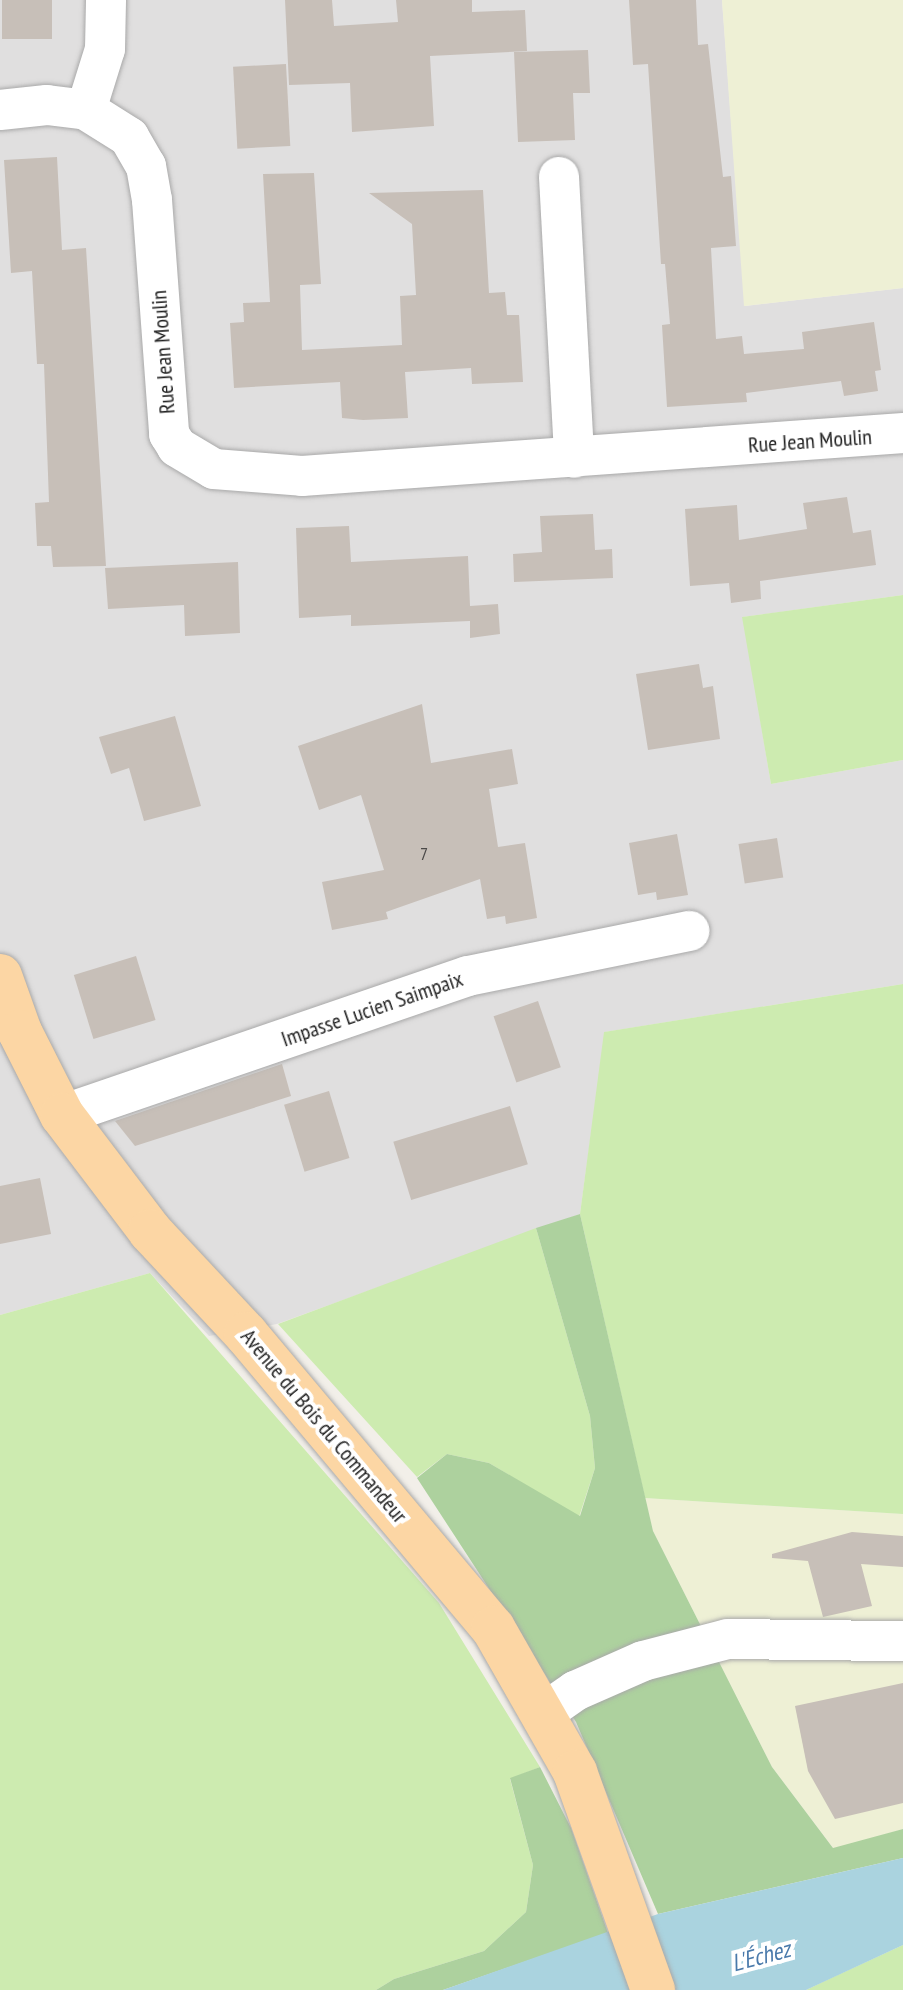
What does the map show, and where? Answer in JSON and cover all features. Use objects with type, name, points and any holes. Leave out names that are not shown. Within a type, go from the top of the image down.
[{"type":"main road","name":"Avenue du Bois du Commandeur","points":[[0,976],[20,1032],[62,1115],[150,1231],[246,1334],[493,1628],[545,1712],[575,1772],[621,1892],[653,1990]]},
{"type":"street","points":[[86,110],[105,49],[106,0]]},
{"type":"street","name":"Rue Jean Moulin","points":[[0,110],[47,105],[86,110],[129,137],[146,166],[169,434],[193,459],[214,469],[302,476],[903,433]]},
{"type":"street","points":[[559,177],[574,458]]},
{"type":"street","name":"Impasse Lucien Saimpaix","points":[[62,1115],[468,976],[689,931]]},
{"type":"street","points":[[545,1712],[575,1691],[643,1661],[728,1639],[903,1641]]},
{"type":"shaded area","points":[[0,0],[722,0],[745,306],[903,288],[903,595],[743,617],[771,784],[903,760],[903,984],[605,1032],[580,1214],[277,1324],[209,1336],[150,1273],[0,1315]]},
{"type":"green space","points":[[722,0],[903,0],[903,288],[744,306]]},
{"type":"green space","points":[[903,595],[903,760],[771,784],[742,617]]},
{"type":"green space","points":[[903,984],[903,1514],[645,1498],[580,1214],[604,1032]]},
{"type":"green space","points":[[580,1214],[653,1531],[772,1767],[833,1848],[903,1829],[903,1858],[658,1914],[576,1722],[417,1478],[447,1454],[489,1463],[580,1516],[595,1468],[590,1416],[536,1228]]},
{"type":"green space","points":[[536,1228],[590,1416],[595,1468],[579,1517],[489,1463],[447,1454],[417,1477],[278,1324]]},
{"type":"green space","points":[[150,1273],[439,1603],[540,1767],[510,1779],[533,1865],[526,1912],[484,1951],[394,1979],[376,1990],[0,1990],[0,1315]]},
{"type":"green space","points":[[645,1498],[903,1514],[903,1829],[834,1849],[772,1767],[653,1531]]},
{"type":"green space","points":[[540,1767],[571,1828],[608,1933],[443,1990],[376,1990],[394,1979],[484,1951],[526,1912],[533,1865],[510,1778]]},
{"type":"green space","points":[[903,1945],[903,1990],[806,1990],[829,1979]]},
{"type":"water","name":"L'Échez","points":[[903,1858],[903,1945],[806,1990],[443,1990],[658,1914]]},
{"type":"building","points":[[2,0],[52,0],[52,39],[2,39]]},
{"type":"building","points":[[285,0],[332,0],[334,26],[398,22],[396,0],[472,0],[472,12],[525,10],[527,51],[430,56],[434,126],[352,132],[350,83],[289,85]]},
{"type":"building","points":[[629,0],[696,0],[698,45],[708,44],[723,177],[731,176],[736,246],[711,248],[716,339],[742,336],[744,354],[804,349],[802,332],[874,322],[881,370],[875,371],[878,391],[844,396],[841,381],[746,393],[747,402],[667,407],[662,325],[670,324],[665,264],[661,264],[648,64],[633,65]]},
{"type":"building","points":[[588,50],[590,93],[573,93],[575,140],[518,142],[514,52]]},
{"type":"building","points":[[286,64],[290,146],[237,149],[233,67]]},
{"type":"building","points":[[57,157],[62,250],[86,248],[106,566],[53,567],[51,546],[37,546],[35,503],[49,502],[44,364],[37,364],[32,271],[11,273],[4,160]]},
{"type":"building","points":[[314,173],[321,284],[300,285],[302,350],[402,345],[400,296],[416,295],[412,224],[369,193],[483,190],[489,293],[505,292],[507,315],[519,315],[523,382],[472,384],[471,368],[405,372],[408,418],[363,420],[342,418],[340,382],[234,388],[230,323],[244,322],[243,303],[270,302],[263,174]]},
{"type":"building","points":[[847,497],[853,533],[871,530],[876,565],[760,581],[761,599],[731,603],[729,583],[690,586],[685,509],[737,505],[739,540],[807,529],[803,503]]},
{"type":"building","points":[[593,514],[595,550],[612,549],[613,578],[514,582],[513,554],[542,552],[540,516]]},
{"type":"building","points":[[349,526],[351,562],[468,556],[470,606],[498,604],[500,634],[470,638],[470,621],[351,626],[351,615],[299,618],[296,528]]},
{"type":"building","points":[[238,562],[240,633],[185,636],[184,605],[108,609],[105,568]]},
{"type":"building","points":[[699,664],[703,688],[713,686],[720,739],[648,750],[636,674]]},
{"type":"building","points":[[422,704],[431,763],[512,749],[518,784],[489,789],[498,847],[525,843],[537,918],[506,924],[505,916],[487,919],[480,879],[386,912],[388,919],[332,930],[322,882],[384,870],[361,795],[319,810],[298,746]]},
{"type":"building","points":[[175,716],[201,806],[144,821],[129,768],[111,774],[99,737]]},
{"type":"building","points":[[677,834],[688,895],[657,900],[656,892],[638,895],[629,843]]},
{"type":"building","points":[[777,838],[783,878],[745,884],[738,844]]},
{"type":"building","points":[[136,956],[156,1020],[93,1039],[74,975]]},
{"type":"building","points":[[538,1001],[561,1067],[516,1082],[494,1016]]},
{"type":"building","points":[[282,1064],[291,1096],[135,1146],[115,1121]]},
{"type":"building","points":[[329,1091],[349,1158],[305,1172],[284,1105]]},
{"type":"building","points":[[510,1106],[528,1164],[411,1200],[393,1142]]},
{"type":"building","points":[[40,1178],[51,1234],[0,1244],[0,1186]]},
{"type":"building","points":[[852,1532],[903,1536],[903,1567],[861,1564],[872,1606],[823,1617],[808,1561],[772,1558],[772,1554]]},
{"type":"building","points":[[903,1683],[903,1803],[835,1819],[808,1771],[795,1706]]}]
